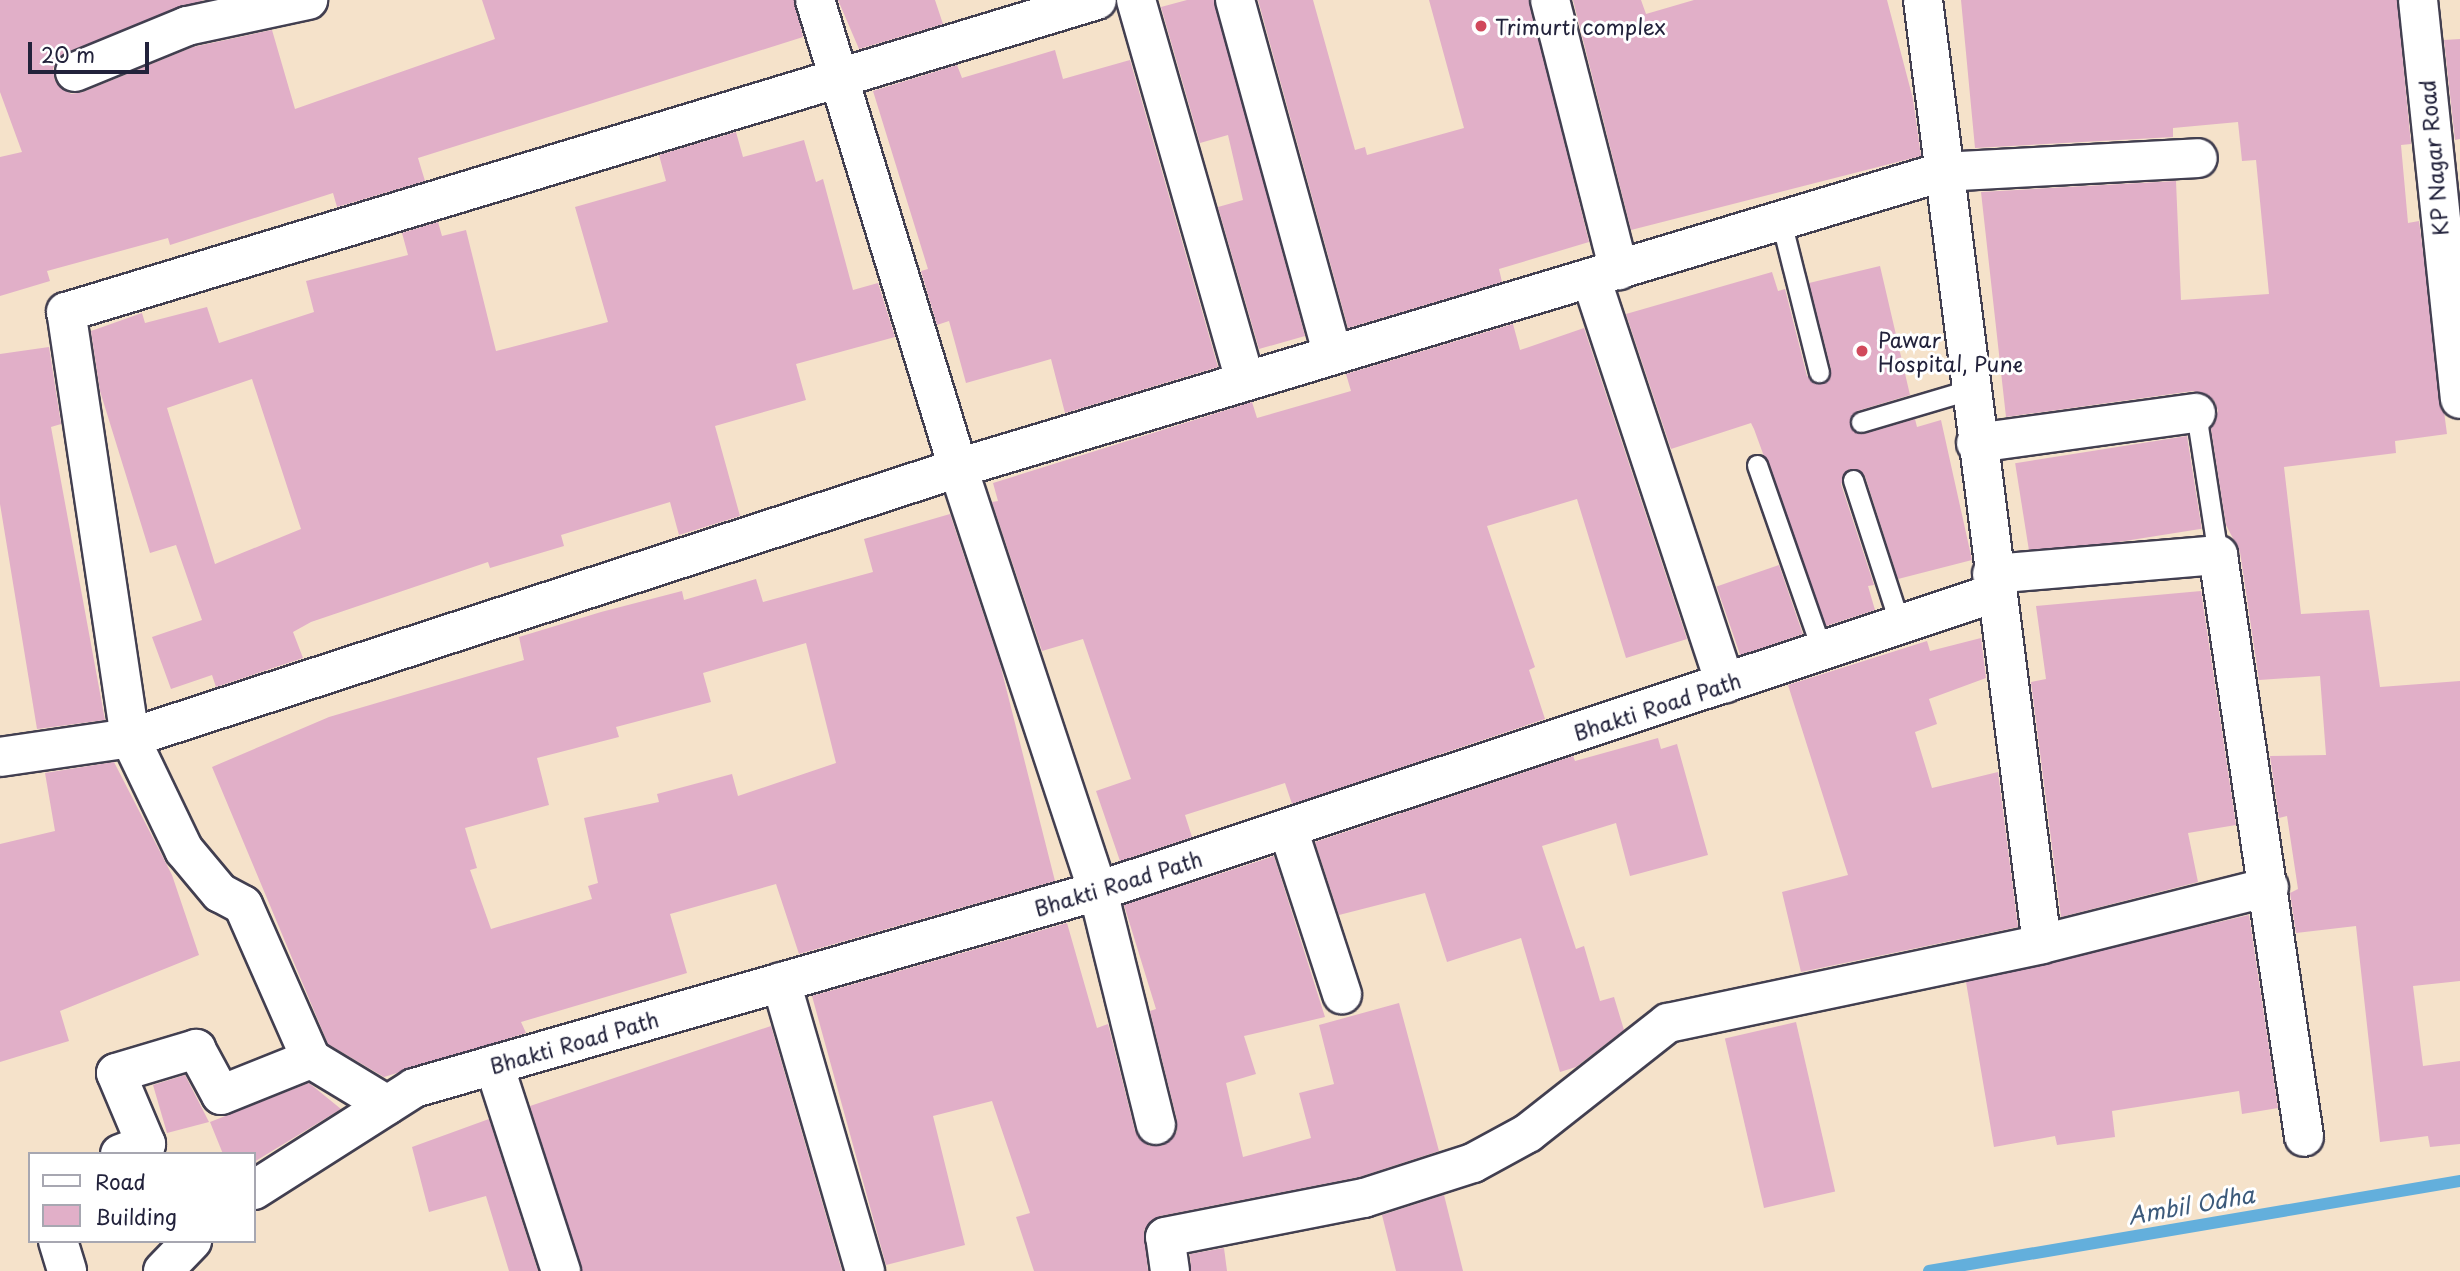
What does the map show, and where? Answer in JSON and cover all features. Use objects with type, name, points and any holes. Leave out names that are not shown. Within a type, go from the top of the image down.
[{"type":"street","points":[[75,72],[182,13],[308,0]]},
{"type":"street","points":[[815,0],[958,468],[1098,891],[1156,1125]]},
{"type":"street","points":[[387,1105],[311,1059],[243,905],[220,893],[184,850],[130,738],[66,312],[1097,0]]},
{"type":"street","points":[[1136,0],[1245,381]]},
{"type":"street","points":[[1235,0],[1333,355]]},
{"type":"street","points":[[1550,0],[1605,274],[1725,683]]},
{"type":"street","points":[[1923,0],[1969,390],[2042,944]]},
{"type":"street","name":"KP Nagar Road","points":[[2418,0],[2453,284],[2460,399]]},
{"type":"street","points":[[0,757],[130,738],[958,468],[1942,172],[2198,158]]},
{"type":"street","points":[[1976,443],[2196,413]]},
{"type":"street","points":[[2218,555],[2304,1137]]},
{"type":"street","name":"Bhakti Road Path","points":[[256,1189],[414,1088],[1098,891],[1900,625],[1994,584],[2218,555]]},
{"type":"street","points":[[1288,829],[1342,994]]},
{"type":"street","points":[[1170,1271],[1165,1237],[1364,1198],[1473,1163],[1528,1133],[1668,1023],[2042,944],[2269,887]]},
{"type":"street","points":[[781,982],[865,1271]]},
{"type":"street","points":[[125,1152],[146,1144],[116,1073],[196,1049],[221,1095],[311,1059]]},
{"type":"street","points":[[494,1065],[561,1271]]},
{"type":"street","points":[[59,1243],[67,1271]]},
{"type":"street","points":[[163,1271],[190,1243]]},
{"type":"lane","points":[[1781,221],[1819,372]]},
{"type":"lane","points":[[1861,422],[1969,390]]},
{"type":"lane","points":[[2196,413],[2218,555]]},
{"type":"lane","points":[[1757,465],[1822,651]]},
{"type":"lane","points":[[1853,480],[1900,625]]},
{"type":"building","points":[[0,0],[204,0],[67,52],[53,68],[55,81],[71,94],[83,92],[193,47],[272,30],[295,109],[495,39],[482,0],[794,0],[803,37],[418,158],[425,181],[337,207],[333,193],[170,245],[168,238],[47,271],[50,281],[0,296],[0,157],[22,152],[0,92]]},
{"type":"building","points":[[838,0],[935,0],[943,24],[859,49]]},
{"type":"building","points":[[1187,0],[1214,0],[1305,336],[1259,349],[1218,207],[1243,200],[1228,135],[1200,143],[1161,7]]},
{"type":"building","points":[[1258,0],[1313,0],[1355,150],[1365,147],[1367,155],[1464,128],[1429,0],[1529,0],[1589,242],[1499,269],[1502,282],[1348,328]]},
{"type":"building","points":[[1573,0],[1641,0],[1646,14],[1694,0],[1887,0],[1913,99],[1921,156],[1631,230]]},
{"type":"building","points":[[1961,0],[2397,0],[2411,144],[2401,145],[2408,223],[2419,221],[2447,434],[2395,441],[2396,453],[2284,467],[2301,614],[2369,610],[2380,687],[2460,681],[2460,981],[2413,986],[2423,1066],[2460,1061],[2460,1144],[2430,1147],[2428,1136],[2380,1142],[2356,926],[2296,933],[2290,893],[2298,889],[2287,816],[2279,818],[2270,756],[2326,755],[2320,676],[2259,680],[2240,552],[2226,525],[2211,429],[2218,411],[2214,400],[2193,391],[2006,417],[1981,192],[2176,181],[2181,300],[2269,294],[2256,160],[2242,161],[2238,122],[2173,128],[2173,137],[1975,148]]},
{"type":"building","points":[[2460,39],[2460,139],[2455,140],[2444,40]]},
{"type":"building","points":[[1055,50],[1063,79],[1130,60],[1218,367],[1065,413],[1051,359],[966,383],[949,321],[937,325],[921,271],[928,269],[873,91],[957,65],[962,78]]},
{"type":"building","points":[[736,132],[743,157],[804,140],[816,182],[823,179],[853,290],[878,283],[895,337],[796,364],[806,400],[715,426],[740,516],[679,535],[670,502],[561,535],[564,546],[490,568],[488,562],[311,622],[293,632],[303,658],[216,687],[212,675],[171,689],[152,637],[202,620],[176,545],[150,553],[100,391],[91,331],[142,313],[145,323],[207,307],[219,343],[314,312],[306,281],[408,255],[402,233],[438,222],[442,236],[466,230],[496,351],[608,322],[575,207],[666,181],[659,155]],"holes":[[[252,379],[301,529],[215,564],[167,408]]]},
{"type":"building","points":[[1880,266],[1910,395],[1857,411],[1850,426],[1864,434],[1915,419],[1917,427],[1941,420],[1972,560],[1898,579],[1865,476],[1849,469],[1841,484],[1874,585],[1868,586],[1875,610],[1826,626],[1751,423],[1671,449],[1626,314],[1772,272],[1778,291],[1785,289],[1807,376],[1821,384],[1831,369],[1809,283]]},
{"type":"building","points":[[1513,324],[1520,350],[1584,328],[1687,639],[1626,658],[1577,499],[1487,526],[1535,667],[1529,670],[1545,719],[1292,804],[1285,783],[1185,815],[1192,837],[1120,861],[1096,791],[1131,779],[1083,639],[1042,651],[992,502],[998,501],[993,483],[1252,402],[1257,418],[1351,391],[1346,374]]},
{"type":"building","points":[[49,347],[61,424],[51,427],[105,720],[37,729],[0,504],[0,354]]},
{"type":"building","points":[[2187,436],[2202,529],[2030,556],[2015,463]]},
{"type":"building","points":[[950,514],[1000,664],[1055,881],[799,954],[776,884],[670,914],[687,973],[521,1022],[526,1033],[384,1077],[328,1044],[212,767],[329,717],[524,660],[519,637],[601,612],[682,591],[684,600],[756,579],[763,602],[873,572],[864,539]],"holes":[[[806,643],[836,763],[738,796],[732,774],[657,794],[659,802],[584,818],[598,883],[588,886],[592,899],[491,929],[470,870],[477,868],[465,828],[549,805],[537,758],[619,737],[616,727],[711,702],[703,673]]]},
{"type":"building","points":[[1779,565],[1803,634],[1740,656],[1717,586]]},
{"type":"building","points":[[2201,591],[2236,825],[2188,833],[2198,882],[2061,917],[2031,682],[2046,679],[2036,606]]},
{"type":"building","points":[[1981,638],[1986,678],[1929,699],[1937,724],[1915,732],[1932,788],[1998,772],[2018,927],[1801,972],[1782,892],[1848,875],[1788,685],[1927,641],[1930,651]]},
{"type":"building","points":[[1658,738],[1661,749],[1677,744],[1708,855],[1630,876],[1616,823],[1542,846],[1576,949],[1584,946],[1600,1001],[1614,997],[1624,1030],[1576,1067],[1560,1072],[1521,938],[1447,962],[1425,893],[1339,915],[1315,842],[1573,756],[1575,761]]},
{"type":"building","points":[[114,762],[172,875],[199,955],[60,1011],[69,1041],[0,1062],[0,844],[55,831],[45,773]]},
{"type":"building","points":[[1274,856],[1325,1017],[1244,1036],[1256,1074],[1226,1083],[1243,1157],[1311,1138],[1299,1093],[1334,1084],[1319,1025],[1399,1003],[1439,1151],[1359,1177],[1160,1216],[1144,1230],[1148,1271],[1034,1271],[1016,1217],[1030,1213],[992,1101],[933,1116],[965,1245],[886,1265],[812,996],[1067,923],[1097,1028],[1108,1024],[1135,1131],[1149,1146],[1162,1146],[1177,1132],[1177,1120],[1150,1011],[1156,1009],[1124,905]]},
{"type":"building","points":[[2249,915],[2278,1108],[2242,1114],[2239,1091],[2112,1111],[2115,1137],[2057,1145],[2055,1136],[1994,1147],[1966,982]]},
{"type":"building","points":[[1796,1022],[1835,1192],[1764,1208],[1725,1038]]},
{"type":"building","points":[[771,1026],[842,1271],[582,1271],[530,1106]]},
{"type":"building","points":[[185,1075],[209,1122],[167,1133],[153,1085]]},
{"type":"building","points":[[309,1083],[341,1109],[256,1161],[256,1152],[222,1152],[210,1122]]},
{"type":"building","points":[[489,1119],[538,1271],[509,1271],[486,1196],[429,1212],[412,1147]]},
{"type":"building","points":[[1444,1195],[1463,1271],[1396,1271],[1382,1215]]},
{"type":"building","points":[[1224,1248],[1227,1271],[1191,1271],[1190,1254]]},
{"type":"waterway","name":"Ambil Odha","points":[[1929,1271],[2460,1181]]},
{"type":"place","name":"Trimurti complex","points":[[1481,26]]},
{"type":"place","name":"Pawar Hospital, Pune","points":[[1862,351]]}]
